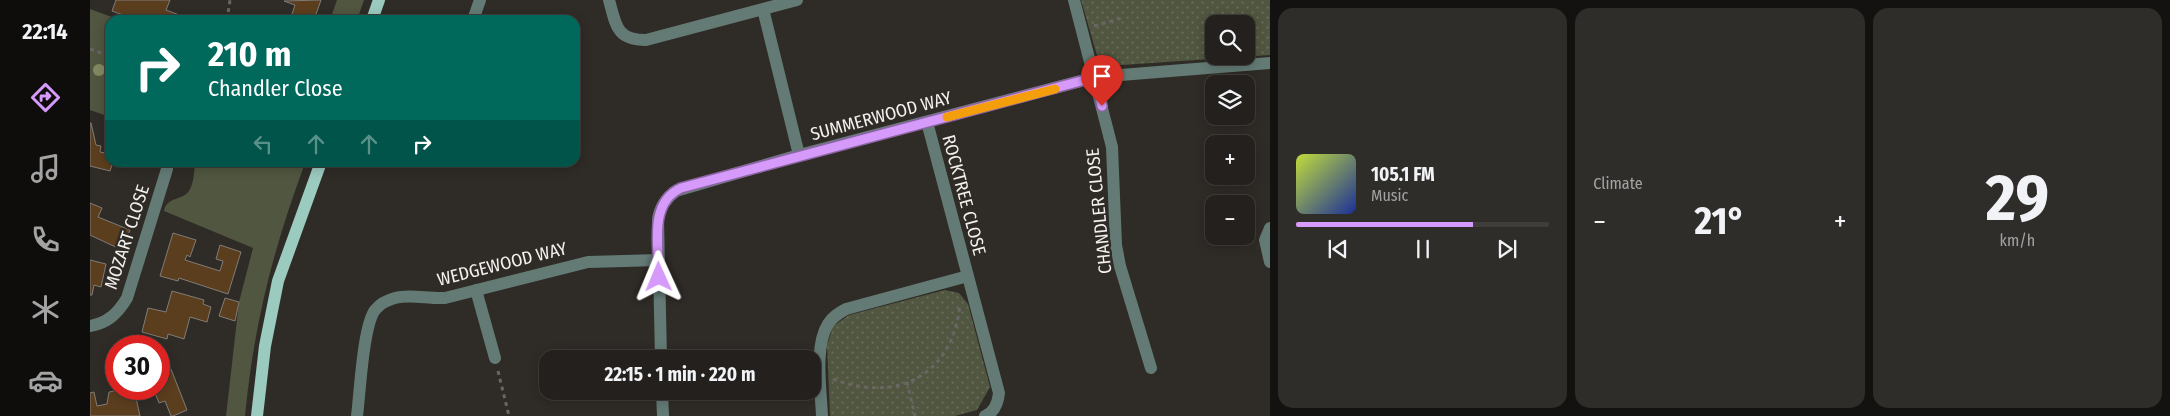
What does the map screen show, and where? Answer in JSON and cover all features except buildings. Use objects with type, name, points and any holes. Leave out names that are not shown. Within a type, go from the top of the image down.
[{"type":"main road","points":[[374,15],[379,0]]},
{"type":"main road","points":[[257,416],[265,346],[278,281],[319,167]]},
{"type":"street","points":[[475,15],[480,0]]},
{"type":"street","points":[[609,0],[616,23],[622,34],[632,40],[646,40],[797,0]]},
{"type":"street","name":"CHANDLER CLOSE","points":[[1074,0],[1096,77],[1113,156],[1116,245],[1124,284],[1151,368]]},
{"type":"street","points":[[763,9],[799,155]]},
{"type":"street","name":"SUMMERWOOD WAY","points":[[661,350],[659,214],[669,196],[676,191],[799,155],[1096,77],[1270,63]]},
{"type":"street","name":"ROCKTREE CLOSE","points":[[927,122],[962,278],[999,393],[995,408],[985,416]]},
{"type":"street","name":"MOZART CLOSE","points":[[90,326],[105,322],[113,316],[127,298],[168,169]]},
{"type":"street","points":[[1270,228],[1265,240],[1270,262]]},
{"type":"street","name":"WEDGEWOOD WAY","points":[[357,416],[367,330],[375,310],[381,304],[394,298],[404,297],[444,298],[588,262],[659,260]]},
{"type":"street","name":"ROCKTREE CLOSE","points":[[820,350],[820,344],[827,324],[846,309],[962,278]]},
{"type":"street","points":[[476,290],[495,358]]},
{"type":"street","name":"ROCKTREE CLOSE","points":[[821,394],[822,416]]},
{"type":"street","points":[[662,400],[663,416]]},
{"type":"path","points":[[228,15],[230,0]]},
{"type":"path","points":[[1082,29],[1122,18]]},
{"type":"path","points":[[90,49],[105,54]]},
{"type":"path","points":[[821,372],[862,388],[892,386],[907,382],[932,369],[950,345],[960,307],[962,278]]},
{"type":"path","points":[[495,358],[509,416]]},
{"type":"path","points":[[907,382],[915,416]]},
{"type":"green space","points":[[337,0],[364,0],[359,15],[332,15]]},
{"type":"green space","points":[[1081,0],[1270,0],[1270,55],[1255,56],[1255,15],[1205,15],[1205,59],[1107,66],[1098,59]]},
{"type":"green space","points":[[90,9],[106,15],[105,115],[90,110]]},
{"type":"green space","points":[[195,167],[304,167],[283,226],[266,287],[254,349],[245,416],[226,416],[239,302],[253,248],[164,211],[168,203],[189,191],[193,181]]},
{"type":"green space","points":[[945,290],[959,293],[968,304],[990,387],[977,410],[955,416],[830,416],[827,345],[833,326],[849,315]]},
{"type":"slow traffic","points":[[947,117],[1055,89]]},
{"type":"route","points":[[659,277],[659,214],[669,196],[681,188],[1096,77],[1102,106]]}]
